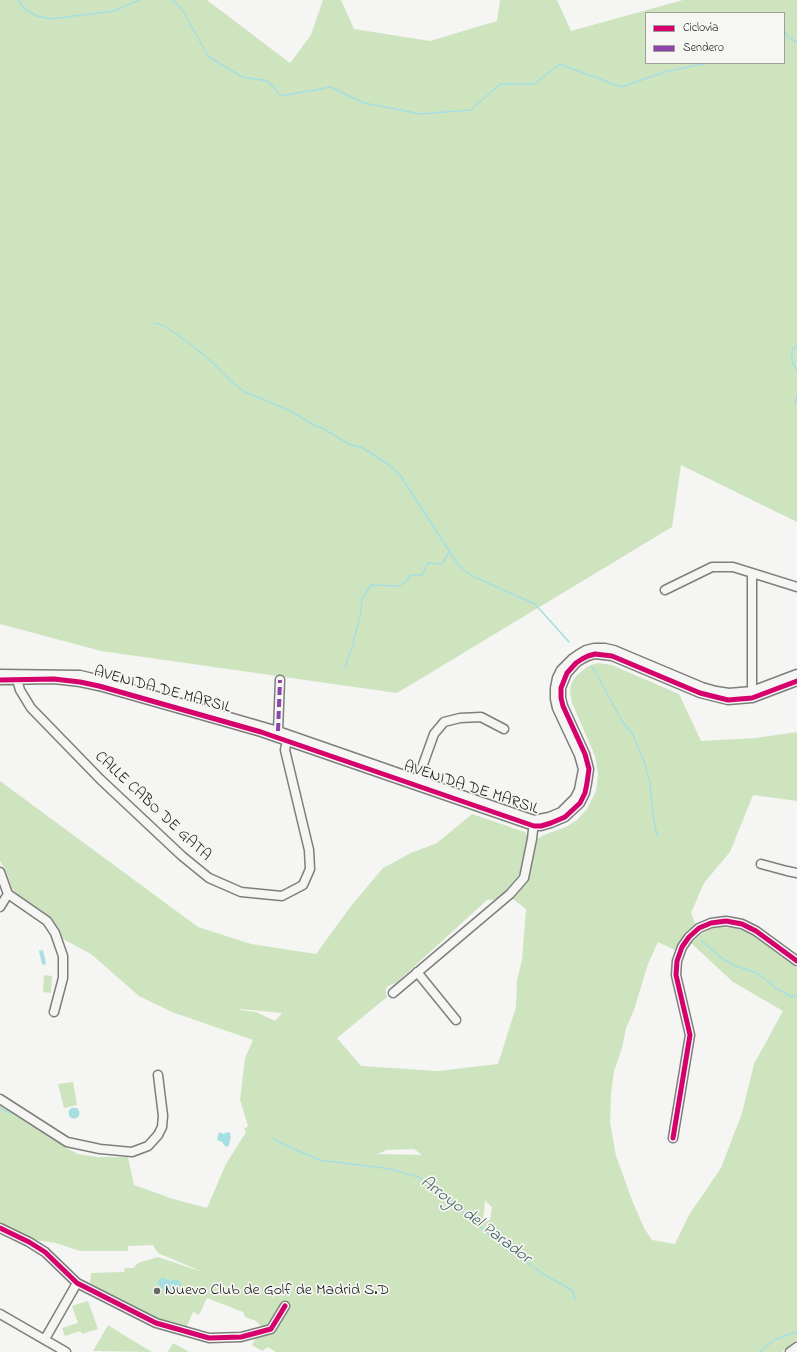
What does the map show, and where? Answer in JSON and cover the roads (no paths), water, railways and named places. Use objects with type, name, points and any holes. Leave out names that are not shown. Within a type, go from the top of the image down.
[{"type":"street","points":[[665,590],[712,567],[732,567],[797,587]]},
{"type":"street","points":[[752,573],[752,694]]},
{"type":"street","name":"AVENIDA DE MARSIL","points":[[0,680],[16,677],[80,675],[101,680],[278,731],[534,823],[561,812],[572,802],[579,790],[583,769],[579,755],[557,708],[555,688],[557,678],[562,670],[572,659],[586,650],[605,648],[614,650],[702,687],[729,693],[752,694],[797,681]]},
{"type":"street","name":"AVENIDA DE MARSIL","points":[[0,674],[16,677],[80,682],[99,686],[261,732],[417,782]]},
{"type":"street","name":"AVENIDA DE MARSIL","points":[[752,694],[797,674]]},
{"type":"street","name":"CALLE CABO DE GATA","points":[[16,677],[30,708],[100,780],[182,856],[209,878],[241,892],[282,896],[303,884],[310,869],[309,850],[285,750],[286,740]]},
{"type":"street","points":[[278,731],[280,680]]},
{"type":"street","points":[[417,782],[434,734],[444,722],[460,718],[481,717],[504,729]]},
{"type":"street","points":[[392,993],[510,894],[524,878],[534,823]]},
{"type":"street","points":[[761,864],[797,873]]},
{"type":"street","points":[[0,872],[8,894],[47,921],[56,933],[63,956],[63,978],[54,1012]]},
{"type":"street","points":[[0,907],[8,894]]},
{"type":"street","points":[[673,1138],[690,1035],[676,975],[677,961],[682,947],[689,937],[699,928],[711,923],[726,921],[742,924],[756,931],[797,961]]},
{"type":"street","points":[[417,972],[456,1020]]},
{"type":"street","points":[[0,1099],[67,1142],[100,1149],[132,1152],[148,1146],[158,1135],[162,1127],[163,1116],[158,1075]]},
{"type":"street","points":[[0,1228],[29,1242],[45,1252],[77,1283],[156,1323],[209,1338],[240,1337],[271,1329],[285,1306]]},
{"type":"street","points":[[45,1340],[77,1283]]},
{"type":"street","points":[[0,1314],[66,1352]]},
{"type":"street","points":[[790,1352],[797,1347]]},
{"type":"water","points":[[43,950],[46,963],[45,965],[42,964],[39,951]]},
{"type":"water","points":[[74,1107],[78,1109],[80,1113],[78,1117],[74,1119],[70,1117],[68,1113],[70,1109]]},
{"type":"water","points":[[219,1132],[223,1134],[228,1132],[230,1133],[231,1138],[228,1147],[217,1140]]},
{"type":"water","points":[[162,1277],[171,1281],[178,1279],[182,1285],[169,1293],[166,1292],[157,1283]]},
{"type":"waterway","points":[[18,0],[25,9],[37,16],[50,19],[114,11],[139,0]]},
{"type":"waterway","points":[[173,0],[183,11],[208,56],[242,77],[268,81],[281,96],[331,87],[364,103],[421,114],[471,110],[500,84],[534,84],[560,64],[621,87],[668,71],[703,64]]},
{"type":"waterway","points":[[785,31],[788,37],[797,42]]},
{"type":"waterway","points":[[154,323],[163,325],[189,343],[243,391],[291,411],[349,444],[363,448],[389,465],[400,475],[459,566],[472,576],[535,604],[569,642]]},
{"type":"waterway","points":[[797,345],[792,350],[792,362],[797,370]]},
{"type":"waterway","points":[[795,404],[797,396]]},
{"type":"waterway","points":[[345,667],[361,613],[362,598],[371,585],[399,586],[411,575],[422,575],[428,563],[442,564],[449,552]]},
{"type":"waterway","points":[[591,666],[622,721],[633,735],[644,761],[650,783],[652,808],[658,836]]},
{"type":"waterway","points":[[701,940],[720,957],[733,965],[757,973],[776,988],[792,997],[797,995]]},
{"type":"waterway","name":"Arroyo del Parador","points":[[0,1108],[7,1112],[16,1114]]},
{"type":"waterway","name":"Arroyo del Parador","points":[[273,1139],[319,1160],[391,1169],[421,1178],[456,1204],[505,1248],[550,1278],[572,1290],[575,1299]]},
{"type":"waterway","name":"Arroyo del Parador","points":[[760,1352],[774,1340],[795,1332],[797,1334]]},
{"type":"place","name":"Nuevo Club de Golf de Madrid S.D","points":[[157,1291]]}]
